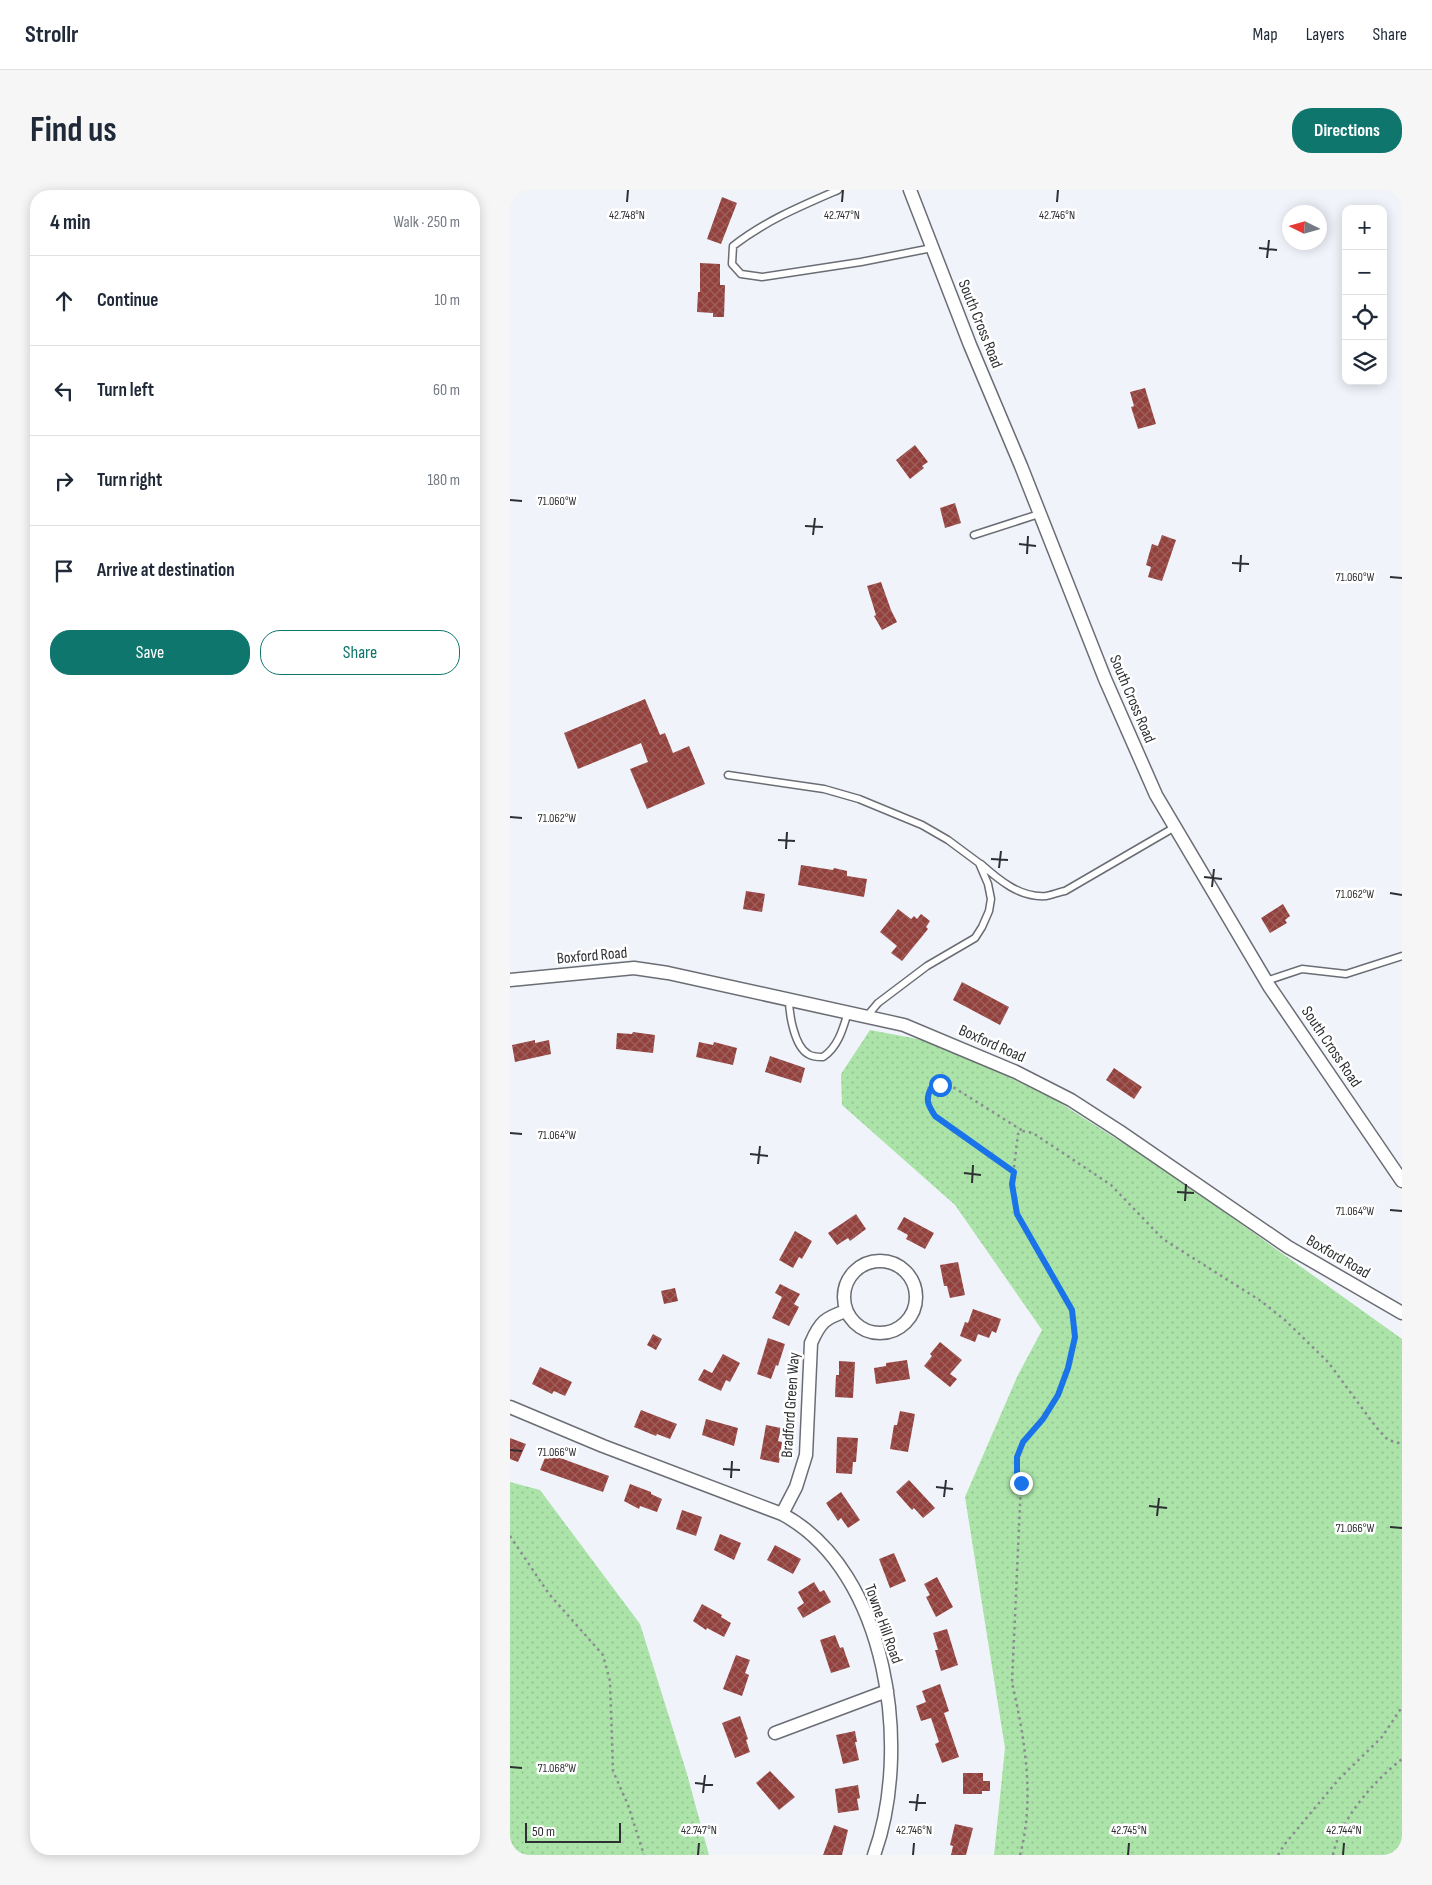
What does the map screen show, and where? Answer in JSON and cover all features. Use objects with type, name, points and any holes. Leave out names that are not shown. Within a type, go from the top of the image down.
[{"type":"street","name":"South Cross Road","points":[[910,190],[1131,742],[1156,795],[1266,981],[1402,1181]]},
{"type":"street","name":"Boxford Road","points":[[510,980],[634,968],[668,973],[904,1025],[1016,1072],[1071,1100],[1288,1247],[1402,1313]]},
{"type":"street","points":[[880,1261],[894,1264],[906,1272],[913,1284],[916,1298],[913,1312],[905,1323],[893,1331],[880,1334],[865,1331],[854,1323],[846,1312],[843,1298],[846,1284],[854,1272],[866,1264],[880,1261]]},
{"type":"street","name":"Bradford Green Way","points":[[782,1514],[796,1487],[806,1455],[811,1342],[817,1329],[830,1316],[846,1312]]},
{"type":"street","name":"Towne Hill Road","points":[[510,1407],[604,1446],[782,1514],[794,1520],[817,1539],[843,1570],[870,1628],[882,1666],[891,1726],[891,1774],[888,1798],[874,1855]]},
{"type":"street","points":[[775,1734],[887,1691]]},
{"type":"lane","points":[[838,190],[770,221],[749,234],[732,246],[732,264],[741,274],[762,277],[861,262],[932,248]]},
{"type":"lane","points":[[974,535],[1039,514]]},
{"type":"lane","points":[[728,775],[824,789],[859,799],[922,825],[948,840],[1019,892],[1030,895],[1046,896],[1065,891],[1175,827]]},
{"type":"lane","points":[[868,1016],[878,1002],[927,966],[975,938],[989,911],[991,899],[988,884],[979,863]]},
{"type":"lane","points":[[1266,981],[1302,969],[1346,974],[1402,956]]},
{"type":"lane","points":[[789,999],[789,1011],[794,1031],[804,1051],[813,1056],[823,1057],[830,1053],[837,1043],[848,1012]]},
{"type":"path","points":[[1014,1172],[935,1116],[927,1104],[927,1095],[931,1088],[940,1085],[953,1087],[1025,1132]]},
{"type":"path","points":[[1020,1855],[1025,1836],[1028,1802],[1022,1733],[1012,1683],[1021,1483],[1017,1472],[1017,1457],[1023,1442],[1043,1419],[1058,1395],[1068,1368],[1075,1337],[1072,1310],[1017,1214],[1012,1184],[1018,1134],[1022,1131],[1033,1132],[1110,1185],[1163,1239],[1261,1301],[1286,1321],[1328,1362],[1376,1427],[1388,1440],[1402,1444]]},
{"type":"path","points":[[510,1536],[549,1594],[603,1655],[610,1681],[613,1771],[628,1805],[644,1855]]},
{"type":"path","points":[[1278,1855],[1284,1845],[1339,1779],[1382,1737],[1402,1707]]},
{"type":"path","points":[[1332,1855],[1348,1819],[1385,1773],[1402,1759]]},
{"type":"green space","points":[[870,1030],[939,1043],[1057,1101],[1167,1171],[1402,1339],[1402,1855],[994,1855],[1005,1748],[965,1497],[1017,1377],[1042,1330],[955,1205],[842,1105],[841,1074]]},
{"type":"green space","points":[[510,1482],[540,1490],[640,1624],[687,1774],[709,1855],[510,1855]]},
{"type":"building","points":[[722,197],[737,203],[721,244],[707,239]]},
{"type":"building","points":[[700,263],[720,264],[720,285],[725,285],[724,317],[713,317],[713,313],[697,312],[698,292],[700,292]]},
{"type":"building","points":[[1145,388],[1156,424],[1138,429],[1131,407],[1134,406],[1130,392]]},
{"type":"building","points":[[915,445],[928,462],[922,466],[924,468],[910,479],[896,460]]},
{"type":"building","points":[[955,503],[961,523],[945,528],[940,508]]},
{"type":"building","points":[[1162,535],[1176,540],[1162,581],[1148,577],[1151,567],[1146,565],[1152,544],[1158,546]]},
{"type":"building","points":[[881,582],[897,622],[882,630],[874,616],[876,615],[867,586]]},
{"type":"building","points":[[645,699],[660,735],[665,733],[673,753],[689,746],[705,784],[647,809],[630,769],[648,762],[641,743],[578,769],[564,733]]},
{"type":"building","points":[[801,865],[833,870],[834,868],[847,871],[847,876],[867,879],[864,897],[798,885]]},
{"type":"building","points":[[746,891],[765,894],[762,912],[743,909]]},
{"type":"building","points":[[1283,904],[1290,916],[1285,920],[1287,923],[1270,933],[1261,918]]},
{"type":"building","points":[[898,909],[911,919],[914,916],[917,919],[921,914],[930,921],[926,927],[928,929],[902,961],[891,953],[897,946],[880,932]]},
{"type":"building","points":[[962,982],[1009,1007],[1000,1025],[953,1000]]},
{"type":"building","points":[[633,1032],[655,1035],[653,1053],[616,1049],[617,1033],[632,1034]]},
{"type":"building","points":[[535,1040],[535,1043],[549,1040],[551,1054],[515,1062],[512,1045]]},
{"type":"building","points":[[699,1042],[713,1045],[714,1042],[737,1048],[733,1065],[696,1057]]},
{"type":"building","points":[[770,1056],[805,1068],[801,1083],[765,1072]]},
{"type":"building","points":[[1114,1068],[1142,1087],[1134,1099],[1106,1080]]},
{"type":"building","points":[[856,1214],[866,1229],[850,1241],[848,1238],[837,1245],[828,1233]]},
{"type":"building","points":[[904,1217],[934,1233],[925,1249],[906,1239],[908,1235],[897,1229]]},
{"type":"building","points":[[795,1231],[812,1241],[802,1259],[799,1257],[793,1268],[779,1260]]},
{"type":"building","points":[[958,1262],[965,1295],[950,1298],[947,1286],[944,1286],[940,1265]]},
{"type":"building","points":[[780,1284],[800,1294],[794,1304],[799,1307],[789,1326],[772,1318],[782,1297],[775,1293]]},
{"type":"building","points":[[675,1288],[678,1301],[664,1304],[661,1291]]},
{"type":"building","points":[[973,1309],[1001,1319],[996,1333],[992,1331],[989,1338],[978,1334],[975,1342],[960,1336],[965,1322],[968,1323]]},
{"type":"building","points":[[653,1334],[662,1339],[656,1350],[647,1345]]},
{"type":"building","points":[[768,1338],[785,1344],[778,1366],[776,1365],[771,1379],[757,1374]]},
{"type":"building","points":[[940,1342],[962,1360],[950,1374],[957,1379],[950,1387],[924,1366],[932,1356],[930,1354]]},
{"type":"building","points":[[723,1354],[740,1363],[730,1382],[726,1380],[721,1391],[698,1380],[704,1369],[712,1373]]},
{"type":"building","points":[[907,1360],[910,1379],[876,1384],[874,1368],[886,1366],[886,1363]]},
{"type":"building","points":[[839,1361],[855,1362],[853,1398],[835,1397],[836,1375],[839,1375]]},
{"type":"building","points":[[540,1367],[572,1382],[565,1396],[554,1391],[552,1394],[532,1384]]},
{"type":"building","points":[[641,1410],[677,1424],[670,1439],[657,1434],[656,1436],[634,1427]]},
{"type":"building","points":[[900,1411],[915,1414],[908,1452],[890,1449],[894,1425],[897,1425]]},
{"type":"building","points":[[706,1419],[738,1428],[734,1446],[702,1435]]},
{"type":"building","points":[[766,1425],[781,1428],[778,1441],[782,1442],[779,1463],[760,1459]]},
{"type":"building","points":[[837,1437],[858,1438],[856,1462],[853,1462],[852,1474],[836,1473]]},
{"type":"building","points":[[510,1438],[526,1444],[518,1462],[510,1459]]},
{"type":"building","points":[[547,1453],[609,1476],[603,1492],[540,1470]]},
{"type":"building","points":[[909,1480],[935,1508],[923,1518],[914,1508],[912,1510],[896,1492]]},
{"type":"building","points":[[630,1484],[651,1492],[651,1494],[662,1499],[657,1512],[640,1506],[639,1509],[624,1501]]},
{"type":"building","points":[[841,1492],[860,1520],[848,1528],[841,1518],[838,1521],[826,1503]]},
{"type":"building","points":[[682,1510],[702,1517],[696,1536],[676,1529]]},
{"type":"building","points":[[720,1534],[741,1543],[734,1560],[714,1550]]},
{"type":"building","points":[[775,1545],[801,1559],[793,1574],[767,1560]]},
{"type":"building","points":[[894,1553],[906,1581],[890,1588],[879,1559]]},
{"type":"building","points":[[937,1577],[953,1607],[936,1617],[926,1597],[930,1595],[924,1584]]},
{"type":"building","points":[[814,1582],[820,1592],[824,1590],[831,1602],[803,1618],[797,1608],[804,1603],[798,1592]]},
{"type":"building","points":[[702,1604],[722,1615],[721,1617],[731,1623],[724,1637],[707,1628],[706,1630],[693,1621]]},
{"type":"building","points":[[947,1629],[958,1665],[941,1671],[935,1650],[938,1650],[933,1633]]},
{"type":"building","points":[[835,1635],[840,1648],[843,1647],[850,1667],[831,1673],[820,1640]]},
{"type":"building","points":[[736,1655],[750,1660],[745,1673],[749,1675],[742,1696],[723,1689]]},
{"type":"building","points":[[940,1684],[949,1711],[944,1713],[959,1757],[942,1763],[935,1744],[939,1742],[931,1718],[921,1721],[916,1706],[926,1702],[922,1691]]},
{"type":"building","points":[[740,1716],[748,1739],[746,1740],[750,1752],[735,1758],[722,1723]]},
{"type":"building","points":[[855,1731],[857,1742],[855,1742],[859,1760],[843,1764],[836,1735]]},
{"type":"building","points":[[770,1771],[795,1797],[779,1810],[756,1783]]},
{"type":"building","points":[[963,1773],[983,1773],[983,1781],[990,1781],[990,1791],[982,1791],[982,1794],[963,1794]]},
{"type":"building","points":[[858,1785],[860,1798],[857,1799],[859,1810],[838,1813],[835,1789]]},
{"type":"building","points":[[955,1824],[973,1828],[966,1855],[951,1855],[953,1846],[950,1845]]},
{"type":"building","points":[[834,1825],[848,1830],[842,1855],[823,1855]]},
{"type":"route","points":[[940,1085],[931,1088],[927,1095],[927,1104],[935,1116],[1014,1172],[1012,1184],[1017,1214],[1072,1310],[1075,1337],[1068,1368],[1058,1395],[1043,1419],[1023,1442],[1017,1457],[1017,1472],[1021,1483]]}]
